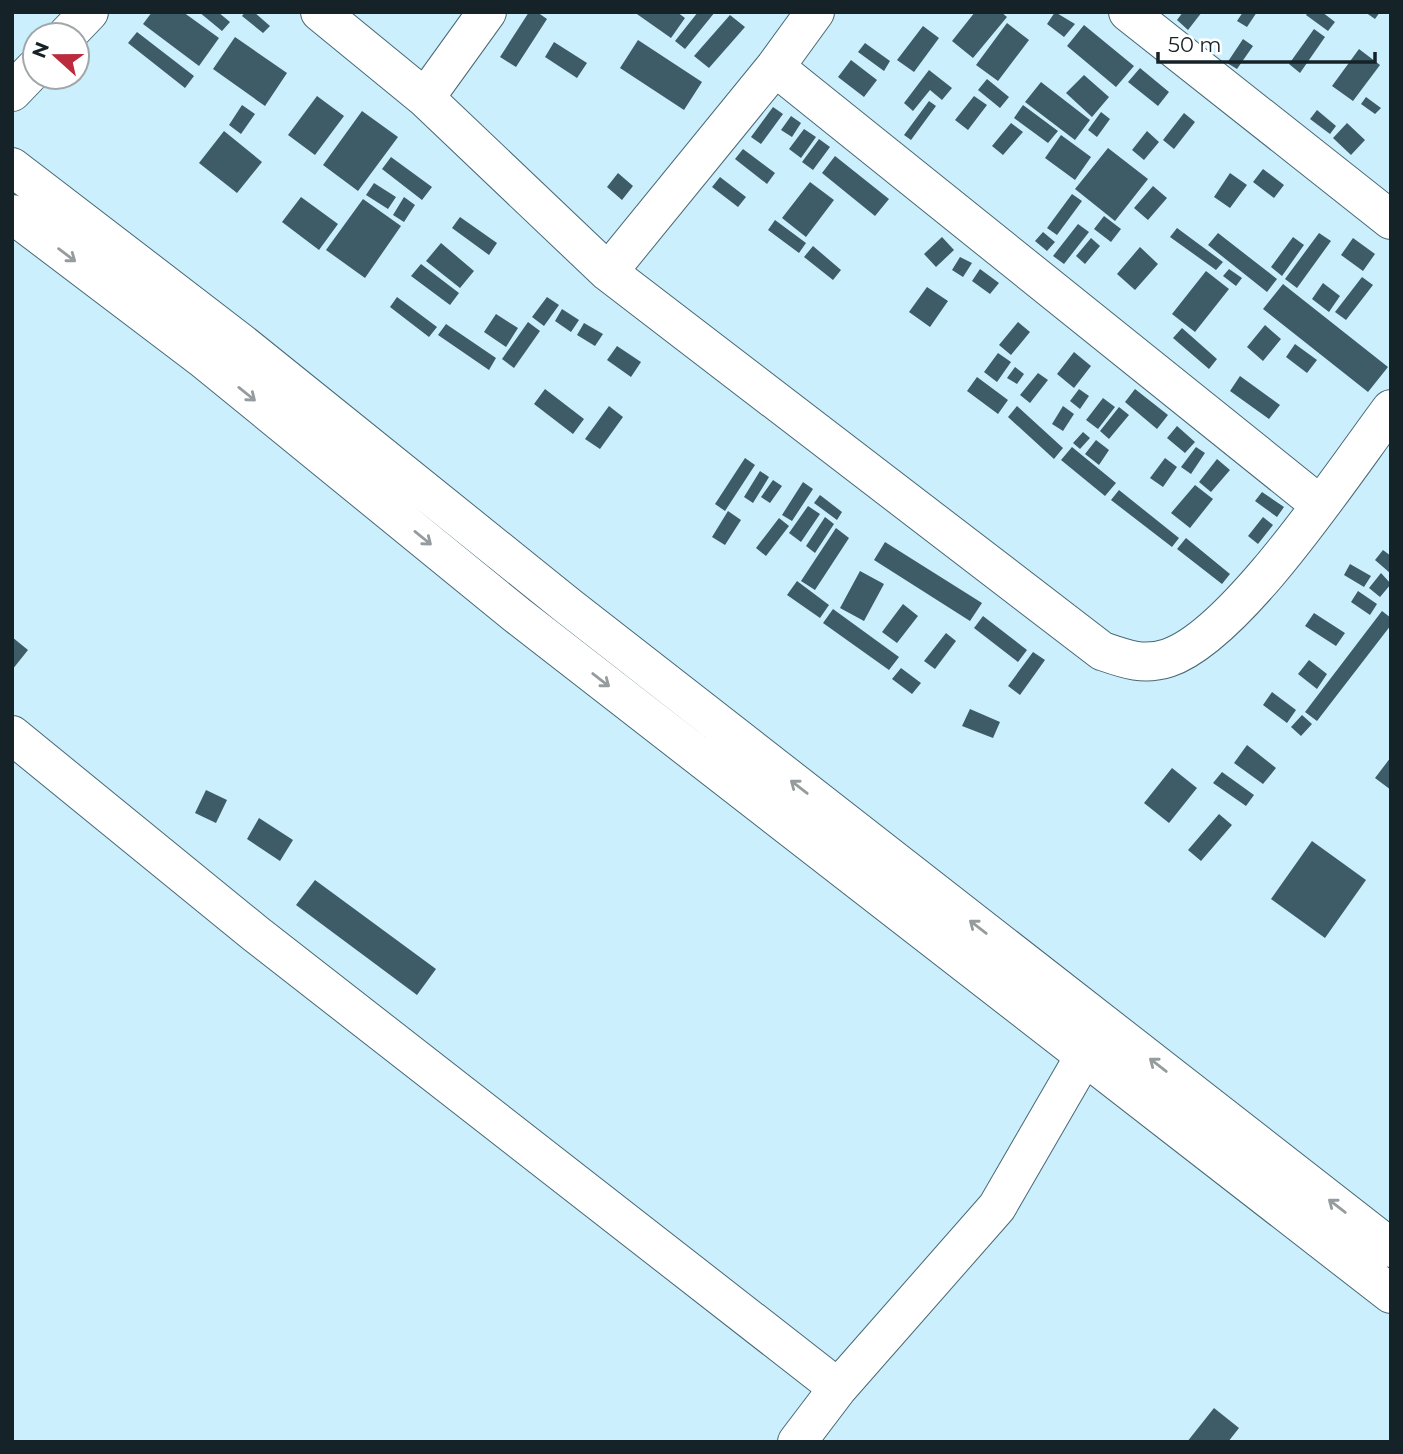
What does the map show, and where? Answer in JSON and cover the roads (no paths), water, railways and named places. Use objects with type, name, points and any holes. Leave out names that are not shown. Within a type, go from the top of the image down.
[{"type":"street","points":[[320,12],[425,98],[608,272],[1102,650],[1138,664],[1169,658],[1202,639],[1258,584],[1391,410]]},
{"type":"street","points":[[425,98],[487,12]]},
{"type":"street","points":[[608,272],[775,66],[815,12]]},
{"type":"street","points":[[1128,12],[1391,220]]},
{"type":"street","points":[[775,66],[1319,504]]},
{"type":"street","points":[[12,167],[240,342],[579,615],[1391,1248]]},
{"type":"street","points":[[12,214],[202,358],[517,615],[1391,1294]]},
{"type":"street","points":[[12,736],[256,934],[838,1388]]},
{"type":"street","points":[[797,1442],[838,1388],[997,1207],[1085,1055]]}]
